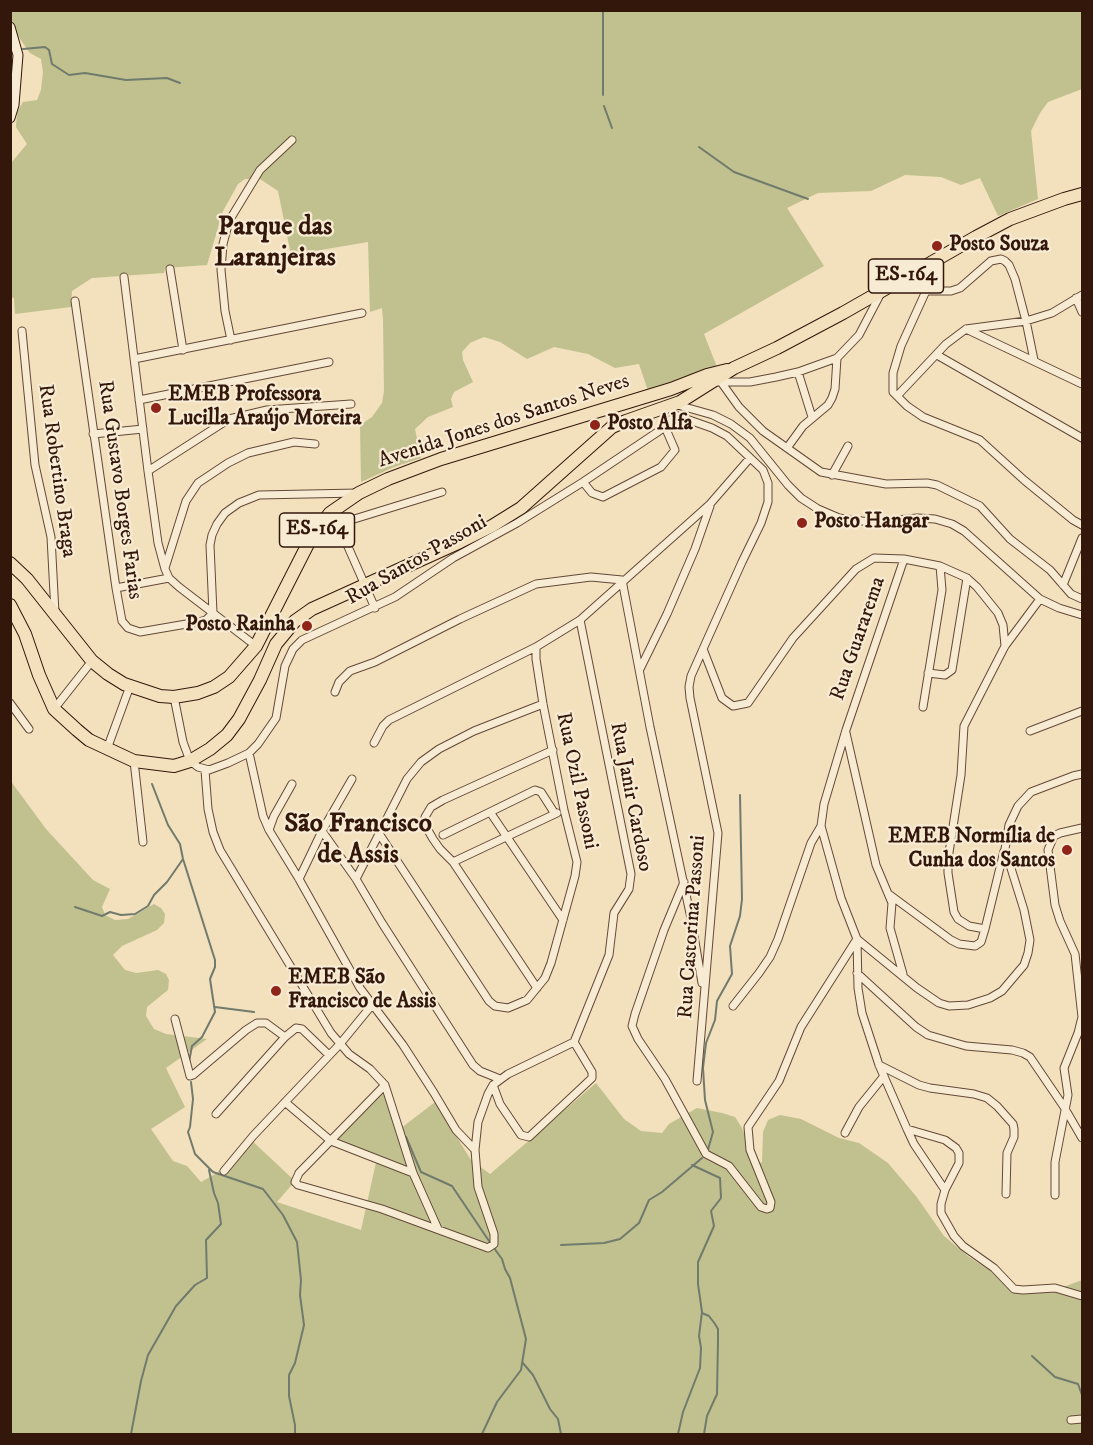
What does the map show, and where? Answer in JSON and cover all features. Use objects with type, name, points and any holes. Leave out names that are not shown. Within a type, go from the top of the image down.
[{"type":"highway","name":"ES-164","points":[[10,605],[26,634],[39,675],[54,709],[89,740],[134,761],[174,766],[190,761],[227,735],[239,719],[260,680],[276,644],[295,621],[312,609],[492,526],[521,508],[612,428],[626,421],[673,409],[690,396],[718,382],[734,368],[806,333],[1010,219],[1083,194]]},
{"type":"highway","name":"Avenida Jones dos Santos Neves","points":[[10,563],[27,579],[92,661],[108,674],[130,686],[160,696],[174,697],[198,693],[214,687],[229,677],[256,646],[311,538],[330,513],[359,493],[388,479],[441,459],[734,368]]},
{"type":"highway","points":[[688,382],[692,390],[690,396]]},
{"type":"street","points":[[10,27],[18,55],[14,105],[10,118]]},
{"type":"street","points":[[231,340],[225,311],[221,270],[223,244],[229,221],[260,170],[291,140]]},
{"type":"street","points":[[926,291],[951,291],[960,288],[991,261],[1001,259],[1009,265],[1026,321],[1034,360]]},
{"type":"street","points":[[937,260],[926,291],[901,346],[891,387],[897,396],[923,417],[980,440],[1024,480],[1073,520],[1083,525]]},
{"type":"street","points":[[170,269],[183,350]]},
{"type":"street","points":[[124,277],[158,543],[165,569],[169,578],[256,646]]},
{"type":"street","points":[[718,382],[750,382],[798,372],[837,358],[859,335],[884,289]]},
{"type":"street","points":[[897,396],[957,334],[966,329],[1026,321],[1052,313],[1079,296],[1083,312]]},
{"type":"street","name":"Rua Gustavo Borges Farias","points":[[75,301],[122,621],[128,628],[140,632],[206,620],[213,613]]},
{"type":"street","points":[[134,359],[362,313]]},
{"type":"street","points":[[966,329],[1083,384]]},
{"type":"street","name":"Rua Robertino Braga","points":[[22,331],[35,465],[51,537],[56,616]]},
{"type":"street","points":[[937,355],[1083,438]]},
{"type":"street","points":[[787,448],[802,426],[828,405],[832,398],[835,389],[837,358]]},
{"type":"street","points":[[140,400],[329,362]]},
{"type":"street","points":[[798,372],[813,417]]},
{"type":"street","points":[[718,382],[763,431],[821,472],[886,484],[927,483],[951,491],[980,506],[1010,539],[1040,561],[1071,594],[1083,599]]},
{"type":"street","points":[[148,471],[230,419],[267,411],[351,404]]},
{"type":"street","points":[[673,409],[713,415],[731,424],[750,438],[801,498],[818,509],[839,518],[862,521],[878,522],[918,518],[935,519],[952,524],[964,531],[1040,599],[1059,608],[1083,615]]},
{"type":"street","name":"Rua Santos Passoni","points":[[205,770],[249,753],[258,744],[276,718],[285,666],[293,649],[302,640],[375,608],[453,558],[518,523],[665,427],[673,409]]},
{"type":"street","name":"Rua Castorina Passoni","points":[[673,409],[727,436],[739,445],[763,470],[766,476],[768,502],[761,523],[691,676],[690,698],[718,833],[697,1082]]},
{"type":"street","points":[[583,482],[592,493],[603,497],[661,467],[675,450],[665,427]]},
{"type":"street","points":[[93,434],[143,429]]},
{"type":"street","points":[[165,569],[186,501],[198,483],[248,453],[294,442],[315,444]]},
{"type":"street","points":[[832,475],[848,446]]},
{"type":"street","points":[[374,743],[389,720],[536,647],[579,620],[710,504],[750,458]]},
{"type":"street","points":[[338,524],[442,492]]},
{"type":"street","points":[[213,613],[210,545],[217,524],[225,513],[239,503],[259,495],[359,493]]},
{"type":"street","points":[[640,669],[685,571],[710,504]]},
{"type":"street","points":[[330,513],[338,524],[375,608]]},
{"type":"street","points":[[1063,585],[1083,538]]},
{"type":"street","points":[[703,649],[722,698],[733,706],[748,703],[793,638],[856,569],[874,558],[904,559],[940,566],[968,578],[998,614],[1003,625],[1005,646]]},
{"type":"street","name":"Rua Guararema","points":[[821,826],[824,804],[846,730],[904,559]]},
{"type":"street","points":[[923,707],[942,590],[940,566]]},
{"type":"street","points":[[335,692],[339,682],[350,671],[375,662],[536,584],[591,577],[622,580]]},
{"type":"street","points":[[116,588],[169,578]]},
{"type":"street","points":[[928,673],[945,675],[952,670],[968,578]]},
{"type":"street","points":[[622,580],[650,727],[684,882],[704,995]]},
{"type":"street","points":[[985,929],[969,926],[958,919],[954,912],[950,888],[948,859],[961,775],[965,723],[1005,646],[1040,599]]},
{"type":"street","name":"Rua Janir Cardoso","points":[[574,1042],[609,955],[614,913],[629,889],[631,874],[579,620]]},
{"type":"street","name":"Rua Ozil Passoni","points":[[536,647],[543,704],[577,862],[552,963],[537,988]]},
{"type":"street","points":[[54,709],[92,661]]},
{"type":"street","points":[[107,749],[130,686]]},
{"type":"street","points":[[174,697],[183,742],[190,761],[205,770],[208,810],[220,850],[317,1012],[340,1044],[385,1085],[413,1173],[438,1229]]},
{"type":"street","points":[[10,703],[30,729]]},
{"type":"street","points":[[356,879],[407,779],[421,762],[439,749],[474,731],[543,704]]},
{"type":"street","points":[[1030,730],[1083,711]]},
{"type":"street","points":[[846,730],[876,864],[890,894],[891,928],[903,976]]},
{"type":"street","points":[[380,835],[489,1001],[495,1006],[508,1008],[527,1000],[537,988],[453,862],[440,849],[424,821],[426,812],[443,800],[553,750]]},
{"type":"street","points":[[249,753],[263,816],[269,830],[372,1005],[403,1045],[456,1130],[475,1150]]},
{"type":"street","points":[[134,761],[143,842]]},
{"type":"street","points":[[890,894],[959,944],[978,945],[985,929],[1009,825],[1018,806],[1024,798],[1037,789],[1083,774]]},
{"type":"street","points":[[299,879],[322,831],[352,778]]},
{"type":"street","points":[[269,830],[292,784]]},
{"type":"street","points":[[443,835],[535,790],[541,792],[555,814]]},
{"type":"street","points":[[453,862],[564,810]]},
{"type":"street","points":[[490,812],[562,920]]},
{"type":"street","points":[[821,826],[841,898],[857,939],[857,973],[862,1013],[879,1065],[914,1144],[945,1190]]},
{"type":"street","points":[[733,1006],[770,957],[811,843],[821,826]]},
{"type":"street","points":[[322,831],[356,879],[473,1065],[480,1071],[500,1079]]},
{"type":"street","points":[[1055,1195],[1055,1162],[1068,1095],[1064,1068],[1082,1017],[1075,954],[1055,905],[1048,850],[1054,836],[1060,833],[1082,831]]},
{"type":"street","points":[[857,939],[939,1003],[960,1006],[990,998],[1002,991],[1024,965],[1030,940],[1024,910],[1005,849]]},
{"type":"street","points":[[684,882],[634,1014],[632,1026],[665,1079],[706,1154],[729,1167],[764,1208],[770,1208],[771,1202],[750,1149],[748,1127],[779,1081],[801,1027],[857,939]]},
{"type":"street","points":[[857,973],[916,1027],[928,1035],[966,1046],[1023,1053],[1035,1064],[1083,1138]]},
{"type":"street","points":[[224,1171],[340,1044],[372,1005]]},
{"type":"street","points":[[175,1019],[188,1075],[193,1075],[254,1024],[266,1023],[285,1038]]},
{"type":"street","points":[[216,1114],[285,1038],[296,1029],[302,1029],[329,1055]]},
{"type":"street","points":[[385,1085],[299,1173],[296,1179],[298,1185],[382,1209],[483,1247],[492,1246],[494,1234],[478,1187],[475,1150],[481,1111],[493,1085],[500,1079],[574,1042],[592,1072],[592,1078],[529,1137],[521,1135],[500,1104],[493,1085]]},
{"type":"street","points":[[879,1065],[919,1085],[974,1094],[987,1098],[997,1106],[1013,1124],[1014,1129],[1014,1137],[1007,1156],[1006,1194]]},
{"type":"street","points":[[845,1133],[860,1107],[884,1076]]},
{"type":"street","points":[[285,1102],[331,1141],[413,1173]]},
{"type":"street","points":[[907,1130],[945,1140],[959,1153],[959,1163],[945,1190],[941,1213],[954,1236],[963,1246],[994,1268],[1011,1286],[1023,1290],[1055,1288],[1083,1296]]},
{"type":"street","points":[[1071,1420],[1083,1419]]},
{"type":"green space","points":[[11,10],[1082,11],[1082,89],[1048,102],[1031,131],[1038,199],[998,216],[980,178],[961,185],[941,177],[905,175],[871,191],[818,193],[787,208],[824,266],[704,334],[717,367],[648,391],[639,364],[615,368],[588,354],[554,347],[527,359],[500,342],[484,337],[470,343],[462,352],[463,360],[473,382],[454,392],[451,399],[453,407],[428,417],[415,429],[421,458],[361,482],[360,425],[372,417],[382,403],[384,391],[382,308],[370,312],[368,242],[291,255],[278,191],[260,179],[245,179],[238,184],[223,211],[207,265],[165,268],[164,273],[92,278],[72,291],[71,307],[15,314],[14,298],[10,297],[11,163],[27,144],[16,127],[17,112],[23,102],[37,100],[41,90],[43,72],[41,59],[30,53],[11,26]]},
{"type":"green space","points":[[10,780],[46,829],[93,880],[110,889],[102,907],[105,915],[115,920],[128,919],[154,904],[165,914],[164,923],[157,930],[122,946],[113,955],[125,970],[136,973],[158,970],[166,974],[169,980],[168,990],[147,1007],[146,1016],[154,1029],[166,1034],[207,1039],[166,1068],[185,1107],[151,1129],[173,1161],[187,1166],[201,1182],[217,1173],[249,1138],[295,1181],[277,1202],[361,1230],[377,1158],[335,1142],[384,1091],[400,1129],[435,1102],[471,1160],[490,1174],[596,1083],[624,1119],[641,1131],[662,1133],[669,1124],[697,1108],[735,1117],[757,1164],[762,1162],[763,1132],[768,1120],[780,1115],[801,1119],[839,1138],[859,1143],[888,1163],[916,1196],[944,1236],[969,1257],[991,1271],[1013,1292],[1047,1286],[1066,1286],[1082,1280],[1082,1434],[11,1434]]},
{"type":"waterway","points":[[603,10],[603,95]]},
{"type":"waterway","points":[[23,49],[45,47],[49,50],[52,64],[69,75],[85,73],[126,80],[167,78],[180,83]]},
{"type":"waterway","points":[[604,106],[612,128]]},
{"type":"waterway","points":[[699,147],[734,172],[808,199]]},
{"type":"waterway","points":[[152,784],[168,825],[180,844],[215,960],[210,979],[215,1012],[202,1037],[192,1046],[189,1062]]},
{"type":"waterway","points":[[707,1153],[713,1132],[705,1100],[703,1068],[706,1043],[715,1020],[717,1001],[732,974],[730,946],[740,916],[742,899],[740,795]]},
{"type":"waterway","points":[[75,907],[102,916],[110,912],[121,915],[135,914],[148,906],[183,859]]},
{"type":"waterway","points":[[215,1007],[254,1012]]},
{"type":"waterway","points":[[191,1082],[193,1099],[188,1132],[195,1154],[213,1172],[263,1189],[283,1215],[297,1242],[304,1325],[295,1363],[289,1375],[289,1396],[295,1434]]},
{"type":"waterway","points":[[406,1137],[421,1172],[452,1186],[489,1241]]},
{"type":"waterway","points":[[561,1245],[604,1243],[620,1239],[639,1223],[649,1200],[662,1192],[702,1158]]},
{"type":"waterway","points":[[678,1434],[683,1412],[700,1368],[699,1336],[702,1312],[698,1262],[714,1226],[711,1211],[721,1198],[720,1178],[692,1165]]},
{"type":"waterway","points":[[131,1434],[148,1355],[176,1306],[195,1285],[207,1278],[206,1240],[221,1224],[209,1170]]},
{"type":"waterway","points":[[482,1434],[497,1402],[521,1370],[526,1339],[510,1278],[502,1259],[494,1248]]},
{"type":"waterway","points":[[702,1313],[709,1316],[718,1329],[717,1394],[707,1416],[704,1434]]},
{"type":"waterway","points":[[1032,1356],[1055,1377],[1078,1384],[1082,1395]]},
{"type":"waterway","points":[[522,1362],[533,1375],[550,1409],[558,1419],[561,1434]]},
{"type":"place","name":"Posto Souza","points":[[937,246]]},
{"type":"place","name":"EMEB Professora Lucilla Araújo Moreira","points":[[156,408]]},
{"type":"place","name":"Posto Alfa","points":[[595,425]]},
{"type":"place","name":"Posto Hangar","points":[[802,523]]},
{"type":"place","name":"Posto Rainha","points":[[307,626]]},
{"type":"place","name":"EMEB Normília de Cunha dos Santos","points":[[1067,850]]},
{"type":"place","name":"EMEB São Francisco de Assis","points":[[276,991]]},
{"type":"district","name":"Parque das Laranjeiras","points":[[275,244]]},
{"type":"district","name":"São Francisco de Assis","points":[[358,840]]}]
